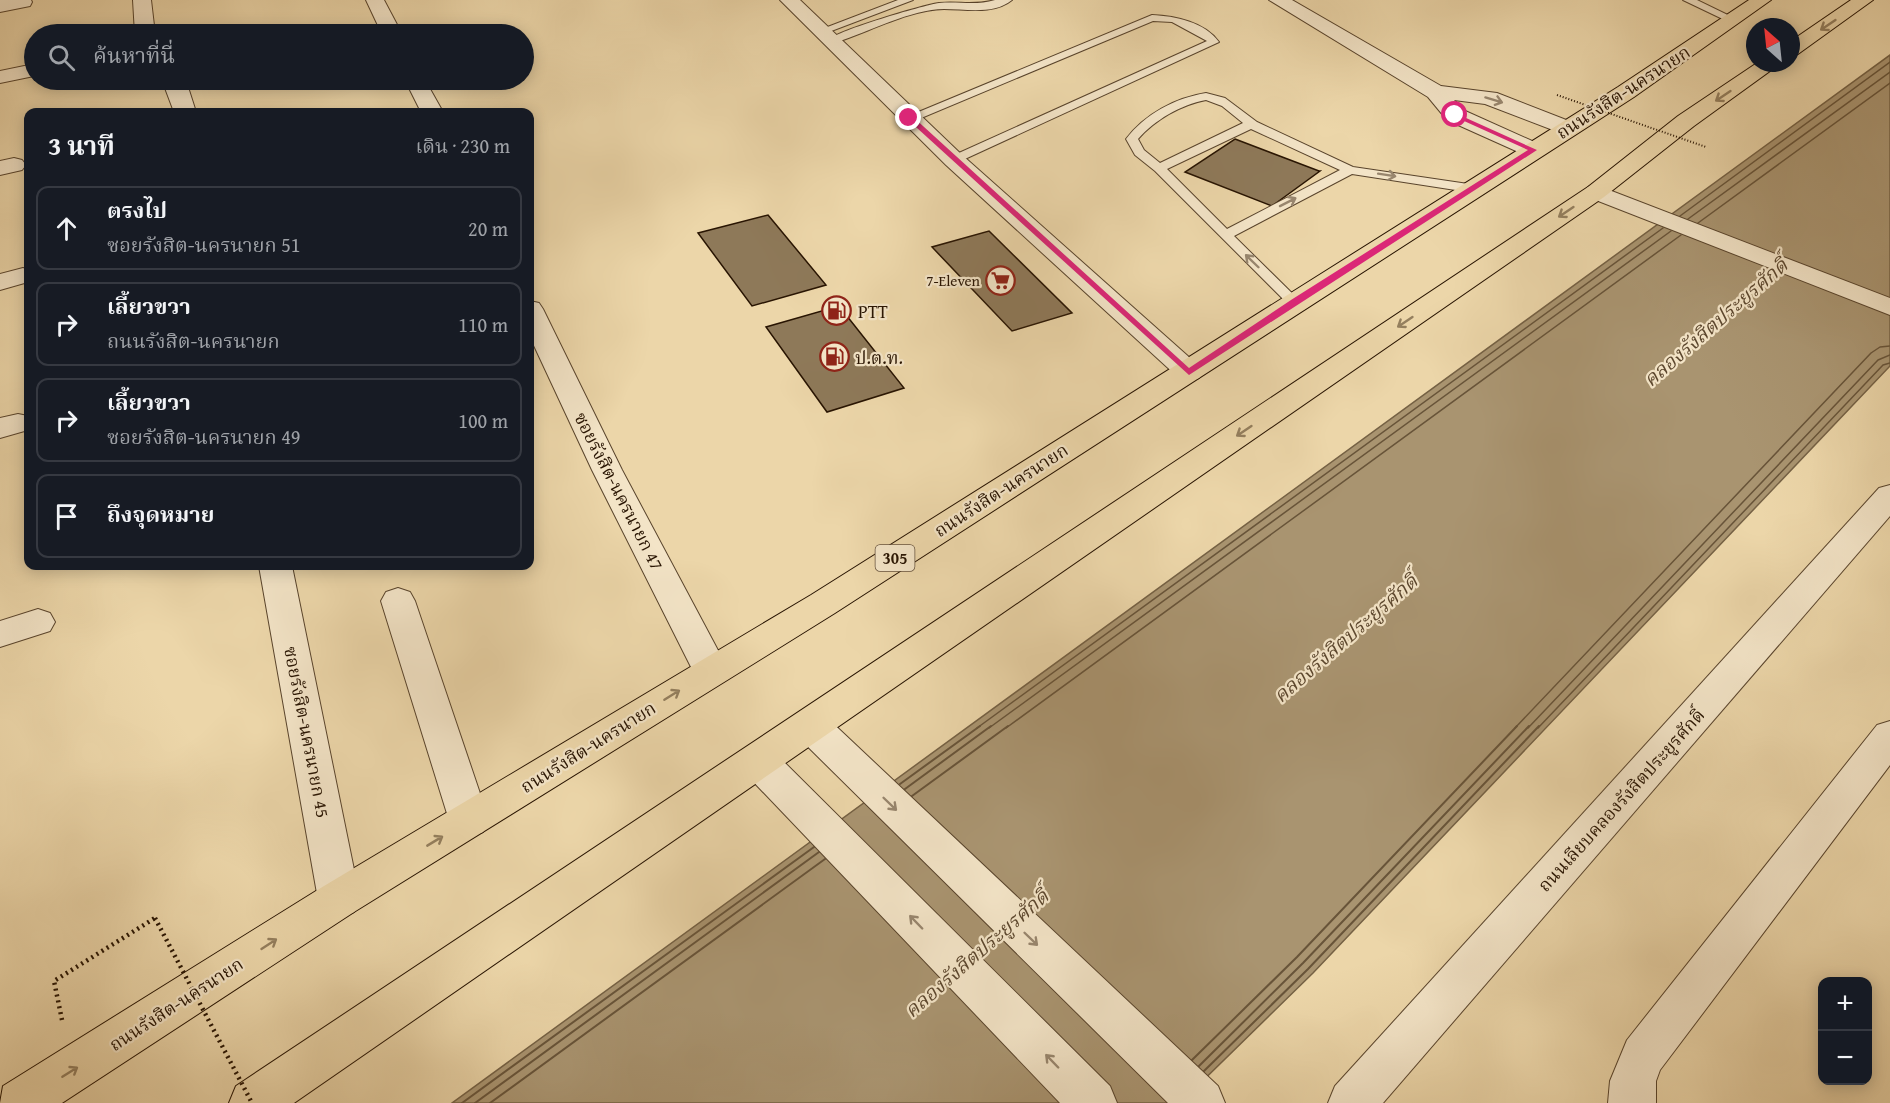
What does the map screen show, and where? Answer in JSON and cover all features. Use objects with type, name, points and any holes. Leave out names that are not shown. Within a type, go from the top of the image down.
[{"type":"main road","name":"ถนนรังสิต-นครนายก","points":[[20,1103],[339,899],[823,604],[1189,372],[1294,302],[1475,189],[1566,128],[1626,92],[1762,0]]},
{"type":"main road","points":[[1800,44],[1864,0]]},
{"type":"main road","points":[[253,1103],[1596,192],[1686,121],[1758,72]]},
{"type":"street","points":[[142,0],[144,24]]},
{"type":"street","points":[[375,0],[387,24]]},
{"type":"street","points":[[789,0],[954,160],[1189,372]]},
{"type":"street","points":[[1278,0],[1436,92],[1455,115],[1533,150]]},
{"type":"street","points":[[0,6],[23,2]]},
{"type":"street","points":[[0,77],[24,72]]},
{"type":"street","points":[[178,90],[184,108]]},
{"type":"street","points":[[420,90],[430,108]]},
{"type":"street","points":[[1436,92],[1489,98],[1566,128]]},
{"type":"street","points":[[1596,192],[1890,307]]},
{"type":"street","name":"ซอยรังสิต-นครนายก 47","points":[[534,317],[607,470],[711,671]]},
{"type":"street","name":"ถนนเลียบคลองรังสิตประยูรศักดิ์","points":[[1352,1103],[1890,496]]},
{"type":"street","name":"ซอยรังสิต-นครนายก 45","points":[[276,570],[339,899]]},
{"type":"street","points":[[398,601],[469,820]]},
{"type":"street","points":[[0,634],[38,622]]},
{"type":"street","points":[[810,725],[1197,1099]]},
{"type":"street","points":[[1632,1103],[1633,1081],[1643,1056],[1887,744]]},
{"type":"street","points":[[758,761],[1093,1103]]},
{"type":"lane","points":[[827,35],[908,0]]},
{"type":"lane","points":[[827,35],[920,10],[942,6],[978,8],[1007,0]]},
{"type":"lane","points":[[1688,0],[1733,20]]},
{"type":"lane","points":[[909,118],[1152,18],[1173,19],[1210,37],[1214,42],[954,160]]},
{"type":"lane","points":[[1294,302],[1159,168],[1139,152],[1132,139],[1141,126],[1166,110],[1201,98],[1215,98],[1251,124],[1350,170],[1475,189]]},
{"type":"lane","points":[[1159,168],[1251,124]]},
{"type":"lane","points":[[1225,235],[1350,170]]},
{"type":"path","points":[[1557,94],[1706,147]]},
{"type":"path","points":[[71,1071],[54,981],[154,918],[253,1103]]},
{"type":"water","name":"คลองรังสิตประยูรศักดิ์","points":[[1890,55],[1890,366],[1313,973],[1180,1103],[452,1103]]},
{"type":"building","points":[[1235,139],[1320,171],[1272,206],[1185,172]]},
{"type":"building","points":[[768,215],[826,285],[752,306],[698,233]]},
{"type":"building","name":"7-Eleven","points":[[989,231],[1072,313],[1012,331],[932,247]]},
{"type":"building","name":"ป.ต.ท.","points":[[839,306],[904,388],[827,412],[766,327]]},
{"type":"place","name":"7-Eleven","points":[[1001,280]]},
{"type":"place","name":"PTT","points":[[837,311]]},
{"type":"place","name":"ป.ต.ท.","points":[[834,357]]},
{"type":"route","points":[[909,118],[1189,372],[1294,302],[1533,150],[1455,115]]}]
